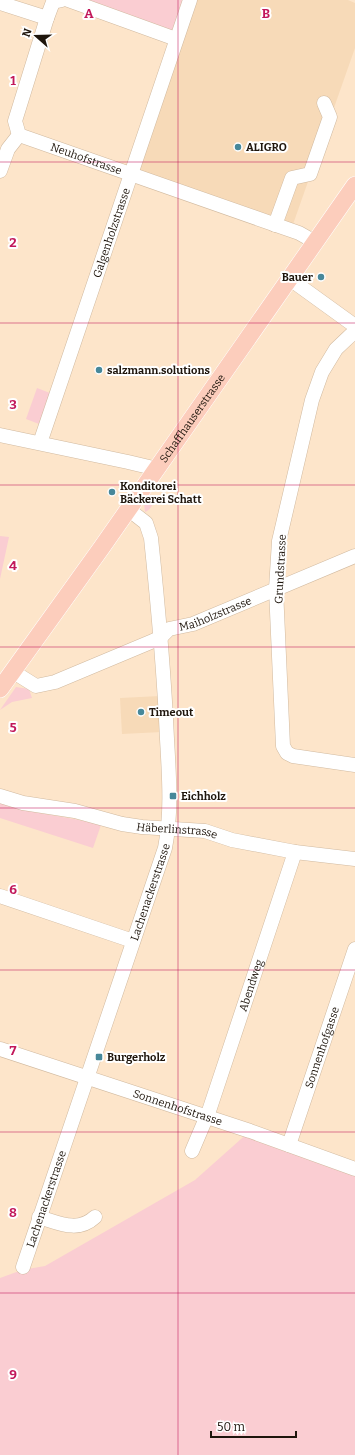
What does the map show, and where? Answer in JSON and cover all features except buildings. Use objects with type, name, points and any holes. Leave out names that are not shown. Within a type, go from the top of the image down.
[{"type":"main road","name":"Schaffhauserstrasse","points":[[0,689],[355,185]]},
{"type":"street","points":[[68,0],[176,39]]},
{"type":"street","name":"Galgenholzstrasse","points":[[40,443],[190,0]]},
{"type":"street","points":[[0,171],[8,149],[19,135],[15,121],[47,18],[58,1]]},
{"type":"street","points":[[0,3],[47,18]]},
{"type":"street","points":[[275,225],[292,178],[310,174],[330,117],[324,104]]},
{"type":"street","name":"Neuhofstrasse","points":[[19,135],[299,233],[315,242]]},
{"type":"street","points":[[290,279],[355,326]]},
{"type":"street","name":"Grundstrasse","points":[[355,331],[336,349],[322,372],[312,400],[279,542],[276,589],[283,746],[287,753],[294,756],[355,765]]},
{"type":"street","points":[[0,435],[132,463],[149,467],[155,471]]},
{"type":"street","name":"Lachenackerstrasse","points":[[23,1267],[165,848],[169,828],[170,795],[161,637],[150,531],[146,524],[128,509]]},
{"type":"street","name":"Maiholzstrasse","points":[[12,671],[36,686],[45,685],[161,637],[170,628],[193,624],[355,556]]},
{"type":"street","name":"Häberlinstrasse","points":[[0,796],[23,804],[75,811],[122,824],[205,831],[232,840],[295,852],[355,859]]},
{"type":"street","name":"Abendweg","points":[[192,1151],[206,1117],[295,852]]},
{"type":"street","points":[[0,896],[133,941]]},
{"type":"street","name":"Sonnenhofgasse","points":[[289,1145],[355,949]]},
{"type":"street","name":"Sonnenhofstrasse","points":[[0,1049],[289,1145],[355,1169]]},
{"type":"street","points":[[39,1217],[68,1226],[88,1224],[96,1218]]},
{"type":"shaded area","points":[[81,0],[185,0],[174,32]]},
{"type":"shaded area","points":[[190,0],[348,0],[355,3],[355,48],[291,230],[131,173]]},
{"type":"shaded area","points":[[37,388],[50,393],[39,424],[26,419]]},
{"type":"shaded area","points":[[148,492],[152,498],[152,506],[145,512],[144,503]]},
{"type":"shaded area","points":[[0,536],[9,537],[0,579]]},
{"type":"shaded area","points":[[16,687],[29,689],[32,698],[12,702],[0,710]]},
{"type":"shaded area","name":"Timeout","points":[[160,696],[162,732],[122,734],[120,698]]},
{"type":"shaded area","points":[[0,803],[24,810],[101,825],[93,848],[0,818]]},
{"type":"shaded area","points":[[250,1131],[355,1169],[355,1455],[0,1455],[0,1278],[22,1270],[45,1266],[195,1180]]},
{"type":"place","name":"ALIGRO","points":[[238,147]]},
{"type":"place","name":"Bauer","points":[[321,277]]},
{"type":"place","name":"salzmann.solutions","points":[[99,370]]},
{"type":"place","name":"Konditorei Bäckerei Schatt","points":[[112,492]]},
{"type":"place","name":"Timeout","points":[[141,712]]},
{"type":"place","name":"Eichholz","points":[[173,796]]},
{"type":"place","name":"Burgerholz","points":[[99,1057]]}]
